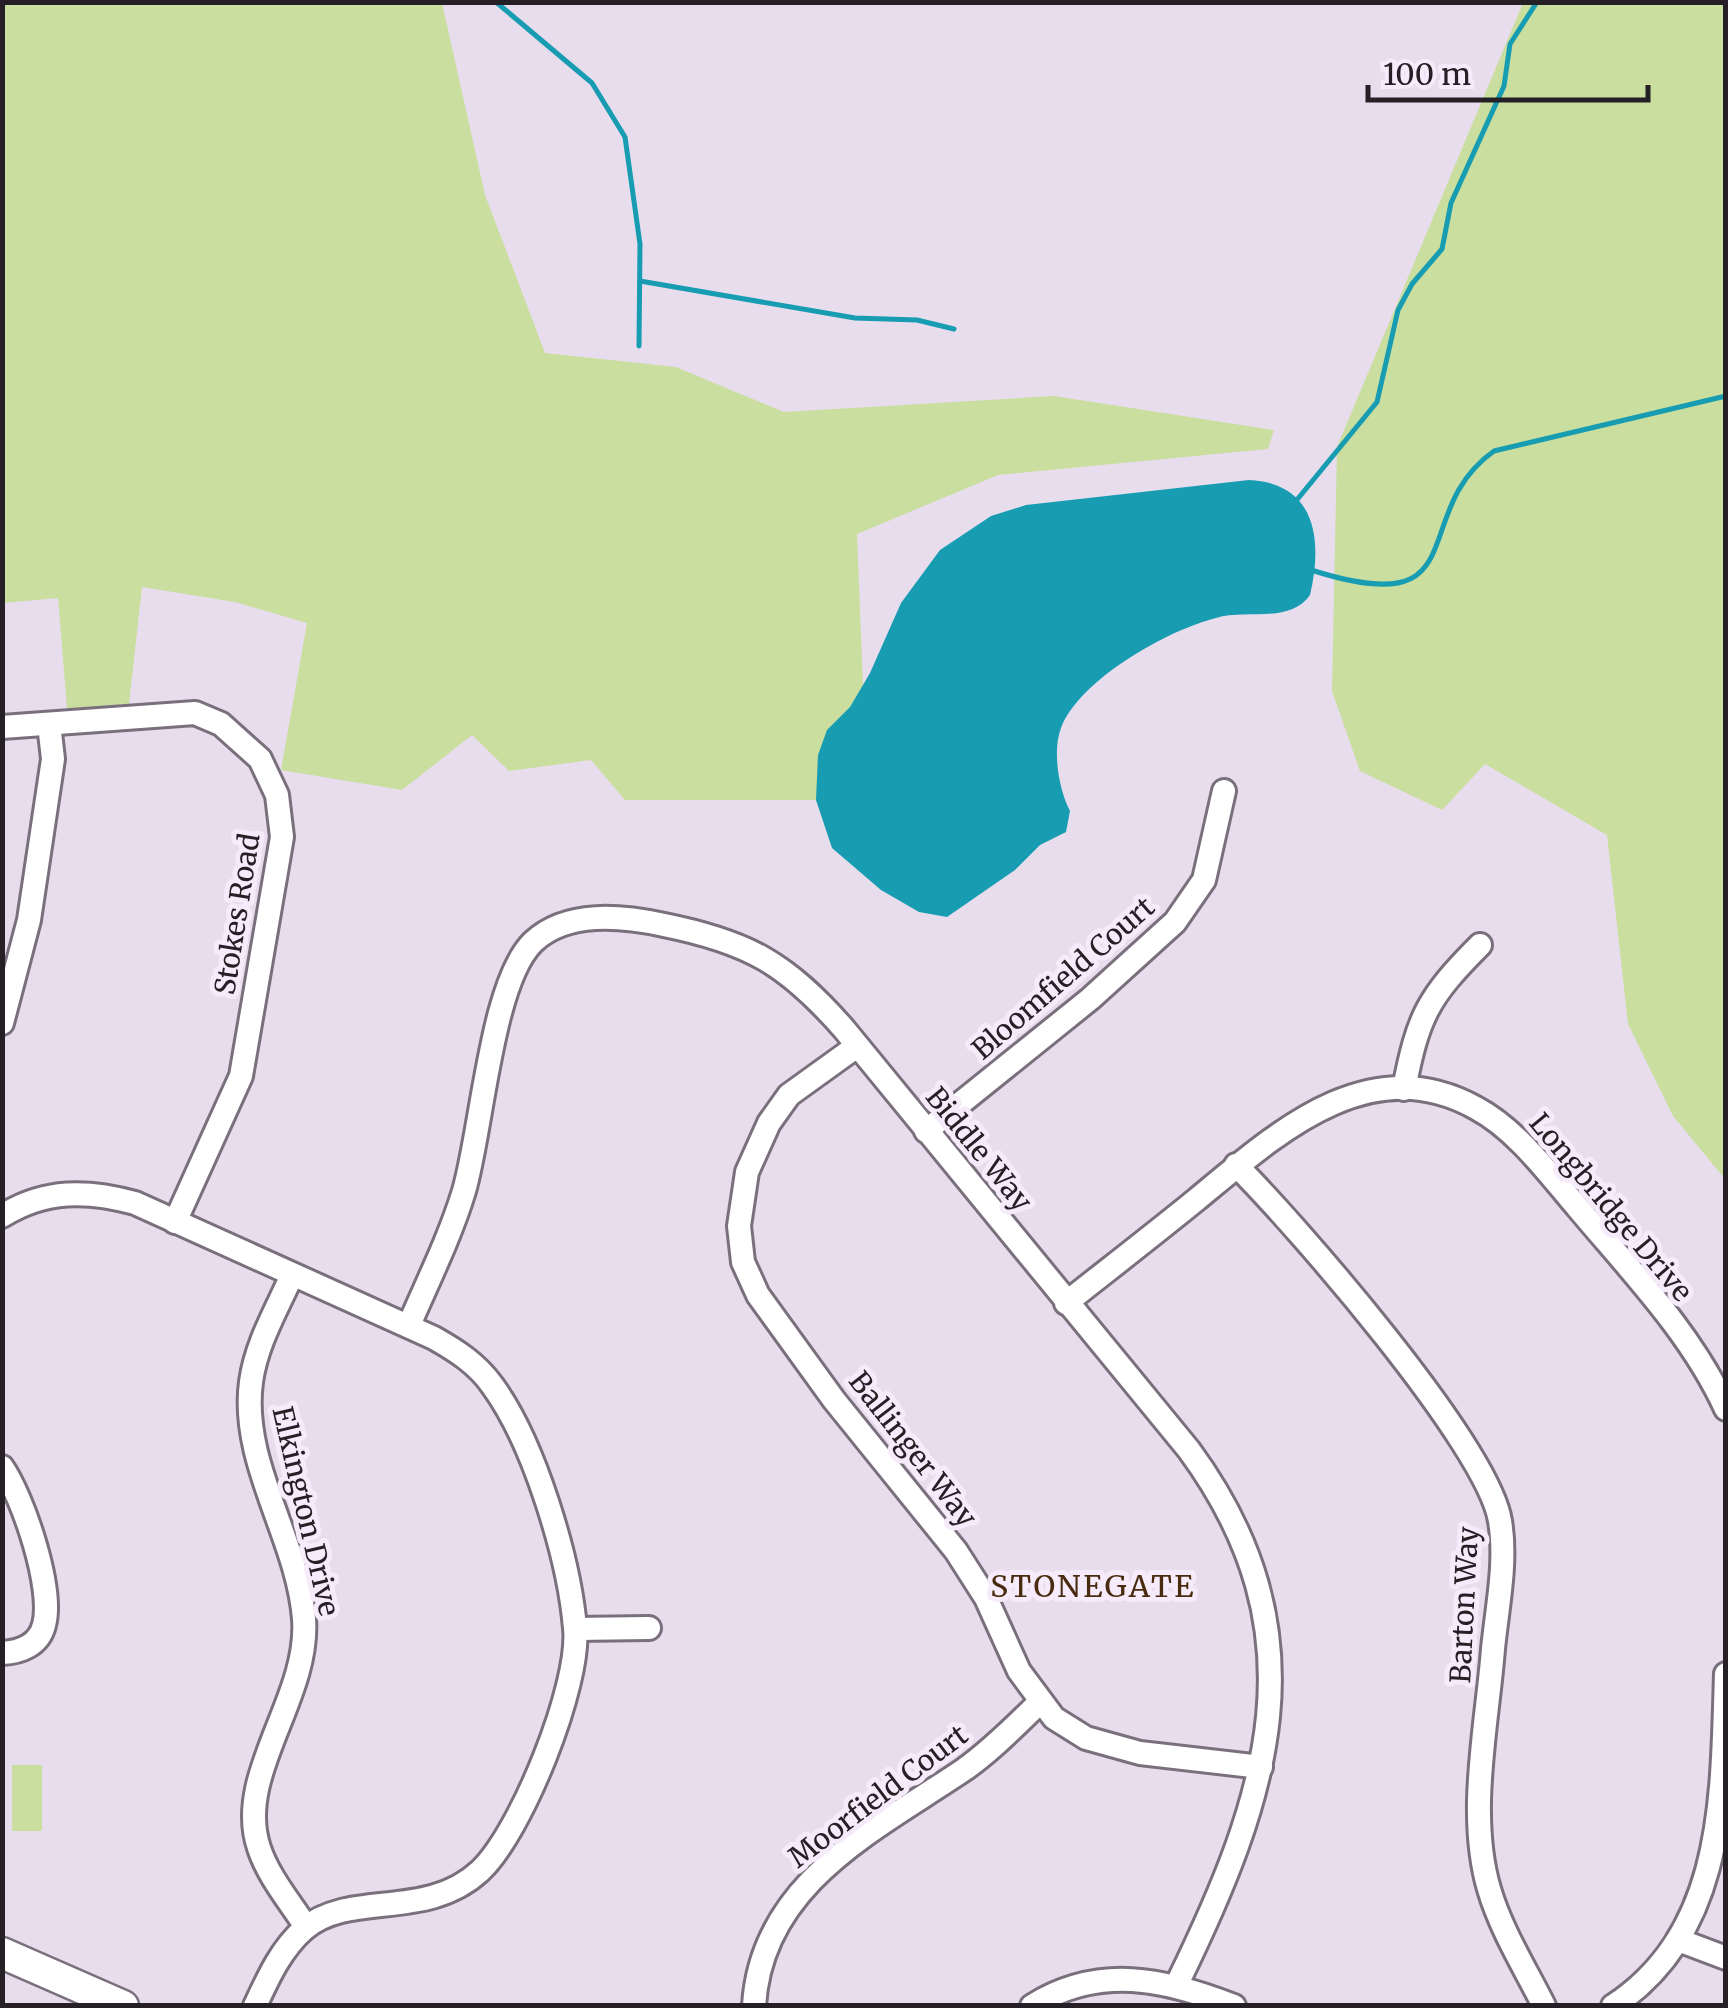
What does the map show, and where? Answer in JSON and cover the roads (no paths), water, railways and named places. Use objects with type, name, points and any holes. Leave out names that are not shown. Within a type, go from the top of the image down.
[{"type":"street","name":"Stokes Road","points":[[2,727],[196,713],[221,724],[248,745],[270,776],[277,796],[280,858],[241,1076],[175,1222]]},
{"type":"street","points":[[2,1022],[29,920],[53,759],[49,724]]},
{"type":"street","name":"Bloomfield Court","points":[[926,1131],[1090,999],[1175,922],[1204,880],[1224,791]]},
{"type":"street","name":"Biddle Way","points":[[409,1325],[463,1194],[510,980],[525,952],[548,930],[590,919],[634,920],[700,931],[768,957],[809,990],[1189,1450],[1236,1522],[1260,1583],[1268,1628],[1260,1768],[1238,1851],[1177,1984]]},
{"type":"street","points":[[1404,1088],[1413,1042],[1428,1003],[1480,945]]},
{"type":"street","name":"Ballinger Way","points":[[857,1046],[800,1084],[769,1123],[742,1190],[738,1226],[743,1262],[767,1312],[977,1581],[1019,1670],[1040,1702],[1070,1730],[1104,1745],[1158,1756],[1260,1768]]},
{"type":"street","name":"Longbridge Drive","points":[[1066,1304],[1236,1165],[1309,1112],[1369,1090],[1404,1088],[1457,1098],[1513,1136],[1662,1311],[1726,1409]]},
{"type":"street","name":"Barton Way","points":[[1236,1165],[1271,1200],[1434,1402],[1496,1502],[1501,1561],[1480,1805],[1481,1847],[1496,1909],[1544,2006]]},
{"type":"street","points":[[4,1212],[39,1199],[86,1192],[135,1203],[409,1325],[476,1366],[506,1406],[543,1497],[576,1629],[570,1682],[518,1814],[482,1869],[448,1894],[429,1901],[368,1908],[306,1927],[276,1963],[255,2006]]},
{"type":"street","name":"Elkington Drive","points":[[292,1275],[254,1364],[250,1420],[301,1598],[304,1642],[296,1686],[258,1786],[254,1826],[265,1863],[306,1927]]},
{"type":"street","points":[[2,1468],[25,1518],[46,1610],[44,1626],[36,1640],[22,1650],[2,1653]]},
{"type":"street","points":[[576,1629],[649,1628]]},
{"type":"street","points":[[1613,2006],[1646,1981],[1681,1941],[1701,1896],[1712,1842],[1726,1674]]},
{"type":"street","name":"Moorfield Court","points":[[754,2006],[762,1950],[778,1919],[811,1880],[876,1828],[986,1753],[1040,1702]]},
{"type":"street","points":[[1681,1941],[1726,1958]]},
{"type":"street","points":[[2,1953],[123,2006]]},
{"type":"street","points":[[1032,2006],[1094,1981],[1136,1978],[1177,1984],[1234,2006]]},
{"type":"water","points":[[1249,480],[1289,492],[1310,518],[1315,554],[1310,595],[1291,610],[1216,618],[1174,633],[1128,659],[1086,692],[1071,710],[1058,737],[1058,770],[1070,811],[1066,832],[1040,845],[1015,870],[947,917],[919,912],[881,890],[832,848],[816,800],[818,755],[827,730],[850,707],[901,603],[940,550],[991,516],[1026,505]]},
{"type":"waterway","points":[[496,2],[592,83],[625,137],[640,244],[639,346]]},
{"type":"waterway","points":[[1296,501],[1377,402],[1398,310],[1412,284],[1442,249],[1451,203],[1504,86],[1510,44],[1537,2]]},
{"type":"waterway","points":[[640,281],[855,318],[917,320],[954,329]]},
{"type":"waterway","points":[[1308,569],[1362,583],[1398,583],[1419,573],[1432,555],[1468,476],[1494,451],[1726,396]]},
{"type":"district","name":"STONEGATE","points":[[1093,1586]]}]
